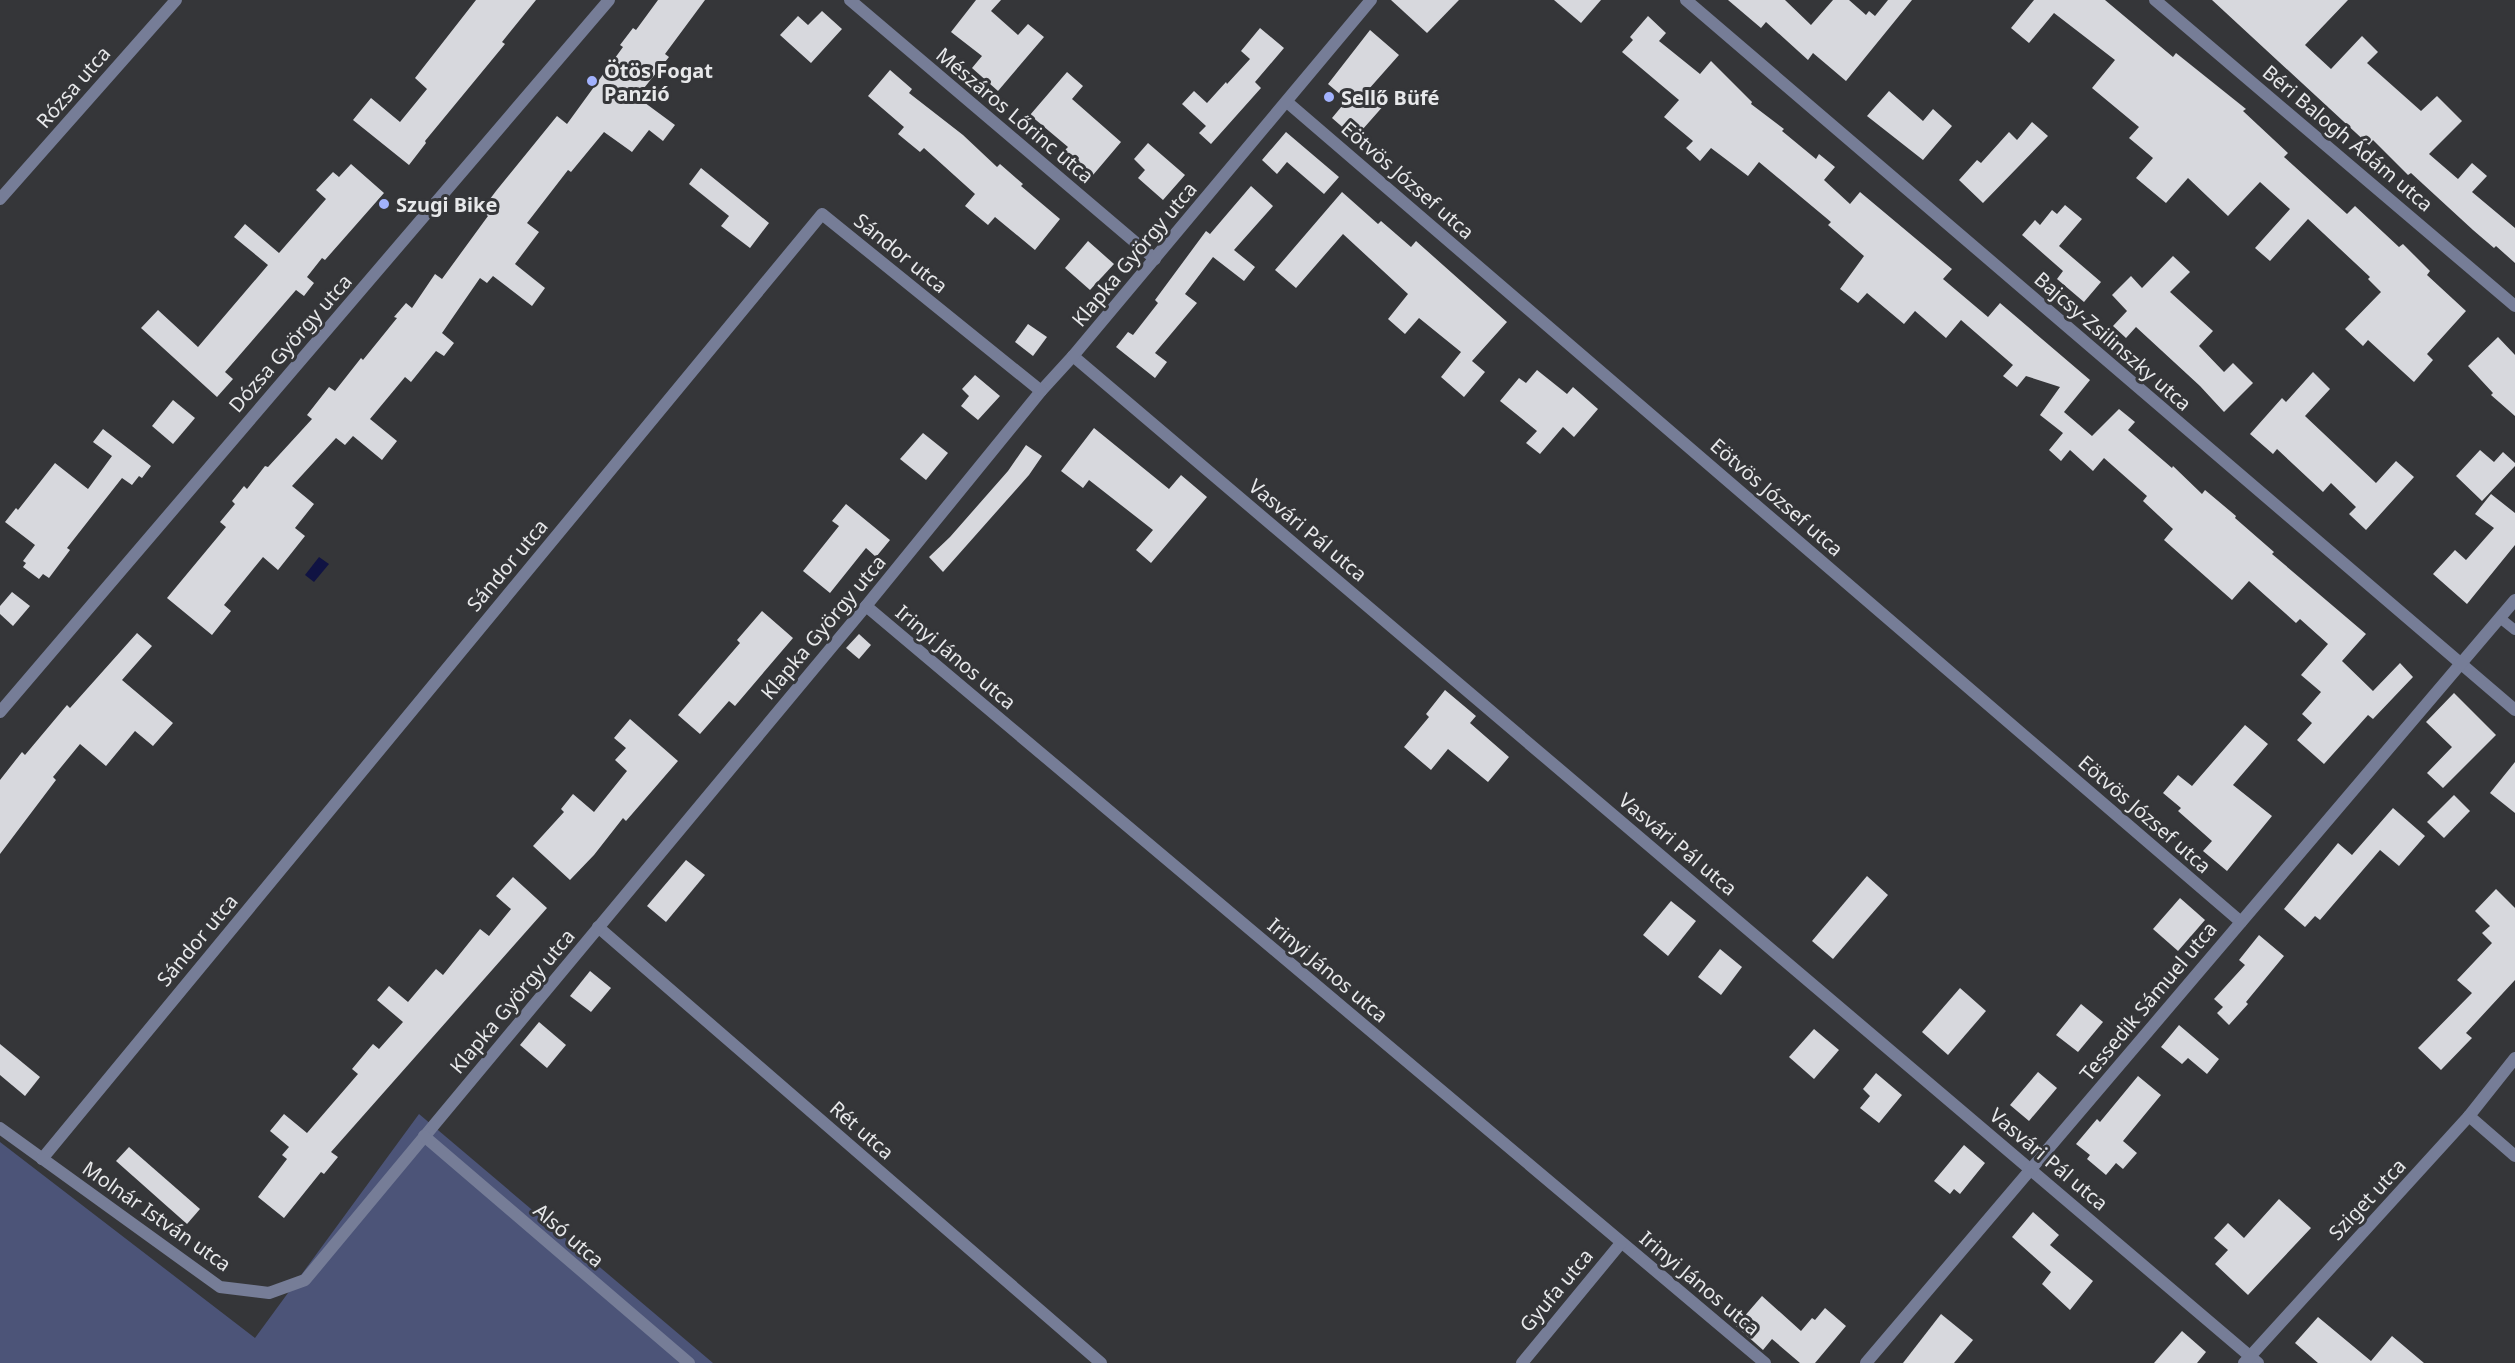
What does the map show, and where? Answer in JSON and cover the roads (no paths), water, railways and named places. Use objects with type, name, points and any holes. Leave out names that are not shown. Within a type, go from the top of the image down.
[{"type":"street","name":"Rózsa utca","points":[[0,199],[176,0]]},
{"type":"street","name":"Dózsa György utca","points":[[0,712],[609,0]]},
{"type":"street","name":"Mészáros Lőrinc utca","points":[[850,0],[1155,259]]},
{"type":"street","name":"Klapka György utca","points":[[305,1280],[866,606],[1041,391],[1155,259],[1371,0]]},
{"type":"street","name":"Bajcsy-Zsilinszky utca","points":[[1686,0],[2515,710]]},
{"type":"street","name":"Béri Balogh Ádám utca","points":[[2155,0],[2515,306]]},
{"type":"street","name":"Eötvös József utca","points":[[1287,102],[2241,922]]},
{"type":"street","name":"Sándor utca","points":[[42,1159],[822,214],[1041,391]]},
{"type":"street","name":"Vasvári Pál utca","points":[[1073,356],[2031,1169],[2251,1361]]},
{"type":"street","name":"Tessedik Sámuel utca","points":[[1866,1363],[2515,600]]},
{"type":"street","name":"Irinyi János utca","points":[[866,606],[1765,1363]]},
{"type":"street","name":"Rét utca","points":[[598,927],[1101,1363]]},
{"type":"street","name":"Sziget utca","points":[[2251,1361],[2469,1116],[2515,1058]]},
{"type":"street","points":[[2469,1116],[2515,1156]]},
{"type":"street","name":"Molnár István utca","points":[[0,1128],[220,1287],[269,1293],[305,1280]]},
{"type":"street","name":"Alsó utca","points":[[424,1136],[689,1363]]},
{"type":"street","name":"Gyufa utca","points":[[1522,1363],[1621,1243]]},
{"type":"lane","points":[[2500,618],[2515,630]]},
{"type":"place","name":"Ötös Fogat Panzió","points":[[592,81]]},
{"type":"place","name":"Sellő Büfé","points":[[1329,97]]},
{"type":"place","name":"Szugi Bike","points":[[384,204]]}]
